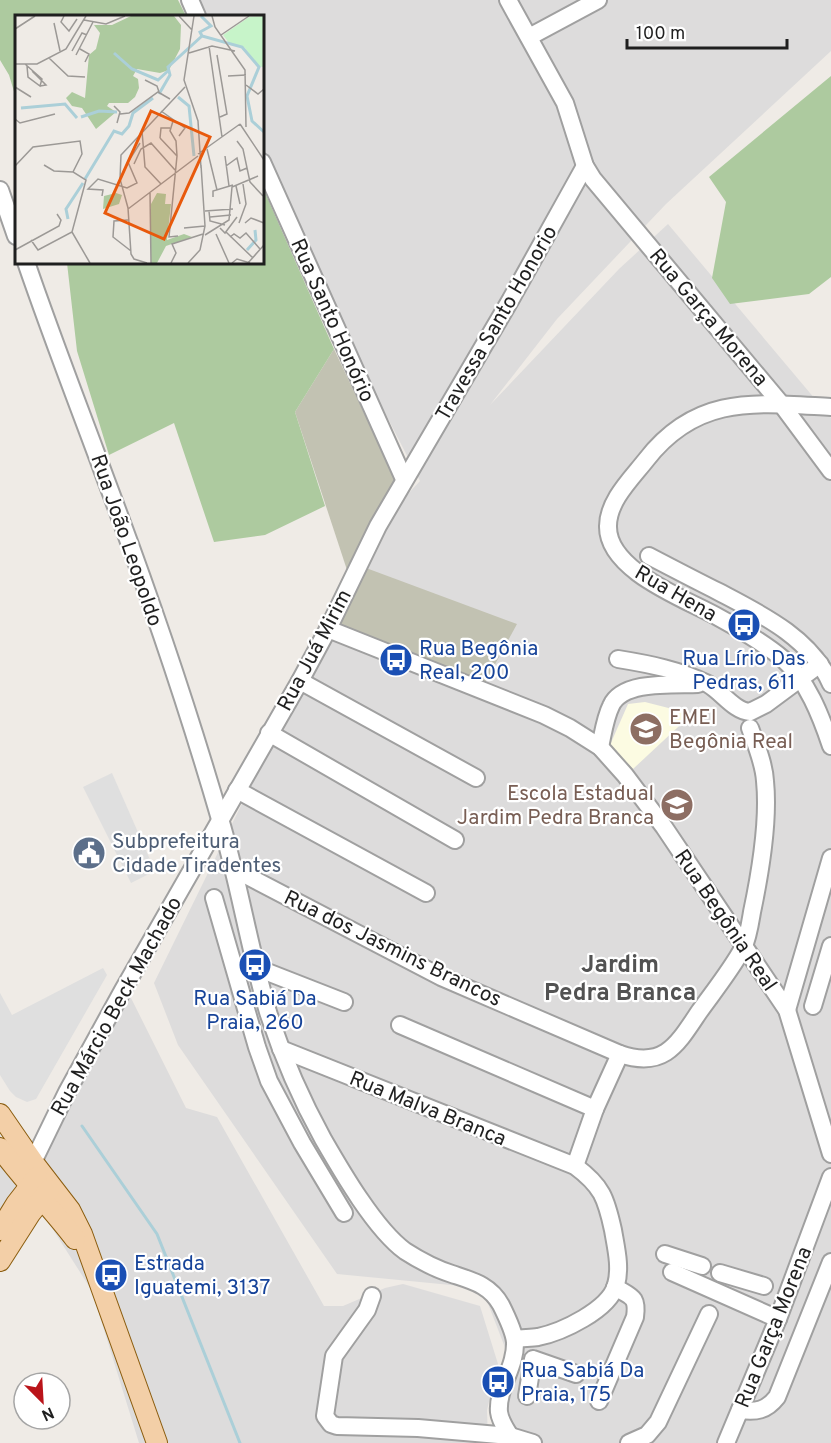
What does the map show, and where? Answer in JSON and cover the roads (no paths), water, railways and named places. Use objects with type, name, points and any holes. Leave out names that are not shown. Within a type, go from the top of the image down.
[{"type":"main road","points":[[0,1101],[3,1118],[62,1222],[93,1262]]},
{"type":"main road","points":[[1,1149],[39,1181],[75,1218],[93,1262],[157,1443]]},
{"type":"main road","name":"Rua Márcio Beck Machado","points":[[0,1262],[9,1231],[39,1181]]},
{"type":"main road","points":[[9,1231],[37,1223],[62,1222]]},
{"type":"street","points":[[190,0],[197,15]]},
{"type":"street","points":[[508,0],[565,103],[585,166]]},
{"type":"street","points":[[529,37],[598,0]]},
{"type":"street","name":"Rua Santo Honório","points":[[264,166],[404,479]]},
{"type":"street","name":"Rua Garça Morena","points":[[585,166],[604,192],[782,405],[831,471]]},
{"type":"street","name":"Travessa Santo Honorio","points":[[404,479],[511,299],[585,166]]},
{"type":"street","points":[[0,190],[15,233]]},
{"type":"street","name":"Rua João Leopoldo","points":[[27,264],[112,495],[174,674],[220,820],[269,1012],[290,1071],[324,1140],[377,1221],[403,1249],[412,1255],[450,1274],[482,1284],[489,1289],[500,1303],[515,1339]]},
{"type":"street","name":"Rua Hena","points":[[831,407],[731,406],[708,412],[681,425],[659,442],[619,494],[609,515],[608,527],[614,546],[628,566],[650,581],[720,618],[772,650],[785,661],[799,679],[824,725],[831,746]]},
{"type":"street","name":"Rua Juá Mirim","points":[[220,820],[300,681],[328,629],[360,560],[404,479]]},
{"type":"street","points":[[649,556],[778,625],[809,651],[820,664],[831,684]]},
{"type":"street","name":"Rua Begônia Real","points":[[328,629],[544,715],[600,747],[625,775],[664,827],[787,1010],[831,1154]]},
{"type":"street","points":[[618,659],[656,665],[707,684],[722,693],[740,709],[750,712],[820,664]]},
{"type":"street","points":[[300,681],[476,778]]},
{"type":"street","points":[[600,747],[611,706],[625,691],[658,686],[707,684]]},
{"type":"street","points":[[744,946],[760,873],[765,802],[762,764],[750,728]]},
{"type":"street","points":[[269,733],[455,840]]},
{"type":"street","points":[[237,790],[426,892]]},
{"type":"street","name":"Rua Márcio Beck Machado","points":[[39,1181],[67,1092],[220,820]]},
{"type":"street","points":[[787,1010],[828,885],[831,858]]},
{"type":"street","name":"Rua dos Jasmins Brancos","points":[[232,868],[441,977],[636,1060],[654,1059],[678,1042],[744,946]]},
{"type":"street","points":[[214,898],[269,1081],[302,1143],[344,1213]]},
{"type":"street","points":[[813,1006],[831,946]]},
{"type":"street","points":[[257,968],[344,1002]]},
{"type":"street","points":[[400,1025],[595,1109]]},
{"type":"street","name":"Rua Malva Branca","points":[[281,1049],[575,1166],[592,1179],[607,1202],[617,1252],[618,1273],[615,1287]]},
{"type":"street","points":[[575,1166],[595,1109],[620,1054]]},
{"type":"street","points":[[269,1081],[290,1071]]},
{"type":"street","name":"Rua Garça Morena","points":[[726,1443],[826,1207],[831,1177]]},
{"type":"street","points":[[665,1254],[729,1298],[778,1319]]},
{"type":"street","points":[[740,1410],[753,1412],[762,1410],[777,1397],[831,1262]]},
{"type":"street","points":[[729,1298],[728,1276],[764,1286]]},
{"type":"street","points":[[510,1436],[502,1422],[499,1410],[502,1391],[513,1366],[515,1339],[538,1337],[574,1323],[592,1313],[608,1298],[615,1287],[634,1299],[635,1317],[599,1401]]},
{"type":"street","points":[[372,1296],[362,1318],[334,1356],[325,1416],[333,1426],[418,1428],[510,1436],[533,1443]]},
{"type":"street","points":[[629,1443],[647,1435],[658,1422],[709,1314]]},
{"type":"street","points":[[527,1396],[538,1337]]},
{"type":"street","points":[[533,1359],[576,1374]]},
{"type":"waterway","points":[[82,1126],[157,1234],[240,1443]]},
{"type":"place","name":"Rua Lírio Das Pedras, 611","points":[[744,625]]},
{"type":"place","name":"Rua Begônia Real, 200","points":[[396,660]]},
{"type":"place","name":"EMEI Begônia Real","points":[[646,729]]},
{"type":"place","name":"Escola Estadual Jardim Pedra Branca","points":[[677,805]]},
{"type":"place","name":"Subprefeitura Cidade Tiradentes","points":[[89,853]]},
{"type":"place","name":"Rua Sabiá Da Praia, 260","points":[[255,965]]},
{"type":"place","name":"Estrada Iguatemi, 3137","points":[[111,1275]]},
{"type":"place","name":"Rua Sabiá Da Praia, 175","points":[[498,1382]]},
{"type":"district","name":"Jardim Pedra Branca","points":[[620,978]]}]
